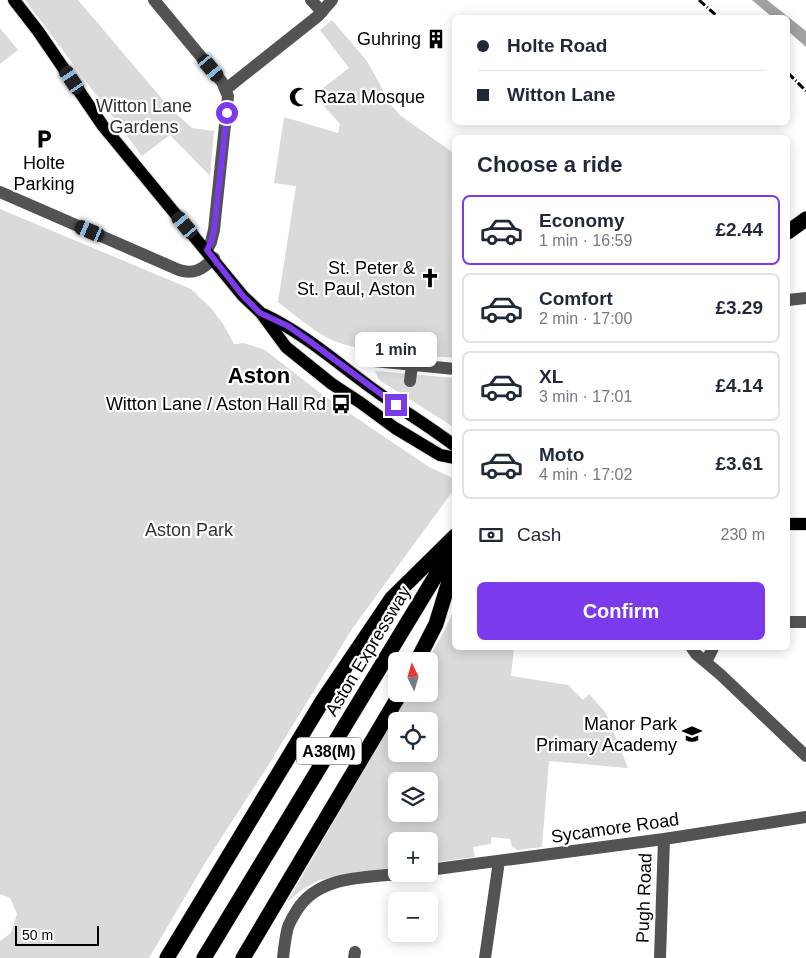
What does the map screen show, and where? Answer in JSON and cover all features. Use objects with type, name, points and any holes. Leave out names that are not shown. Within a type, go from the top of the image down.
[{"type":"highway","points":[[790,231],[806,219]]},
{"type":"highway","points":[[167,958],[323,700],[392,598],[452,539]]},
{"type":"highway","name":"Aston Expressway","points":[[204,958],[452,549]]},
{"type":"highway","points":[[422,652],[436,624],[452,572]]},
{"type":"highway","points":[[243,958],[395,702]]},
{"type":"main road","points":[[14,0],[38,31],[103,126],[243,296],[260,313],[286,347],[332,384],[361,402],[394,428],[432,451],[452,457]]},
{"type":"main road","points":[[260,313],[288,326],[374,390],[452,444]]},
{"type":"main road","points":[[790,524],[806,524]]},
{"type":"street","points":[[0,192],[178,270],[187,272],[205,267],[210,254],[214,230],[228,96],[222,82],[154,0]]},
{"type":"street","points":[[311,0],[322,12]]},
{"type":"street","points":[[226,89],[322,12],[332,0]]},
{"type":"street","points":[[790,300],[806,298]]},
{"type":"street","points":[[374,360],[452,369]]},
{"type":"street","points":[[410,381],[412,365]]},
{"type":"street","points":[[790,622],[806,622]]},
{"type":"street","points":[[693,650],[806,756]]},
{"type":"street","points":[[706,662],[712,650]]},
{"type":"street","name":"Sycamore Road","points":[[438,869],[664,840],[806,818]]},
{"type":"street","name":"Pugh Road","points":[[660,958],[664,840]]},
{"type":"street","points":[[485,958],[499,861]]},
{"type":"street","points":[[283,958],[287,929],[304,899],[319,888],[337,882],[388,875]]},
{"type":"green space","name":"Witton Lane Gardens","points":[[25,0],[78,0],[169,107],[192,128],[214,131],[210,176],[170,135],[142,156]]},
{"type":"green space","points":[[332,20],[367,61],[392,106],[401,116],[452,152],[452,358],[392,353],[345,345],[319,333],[278,302],[296,186],[274,183],[284,117],[338,133],[340,124],[314,95],[349,68],[320,30]]},
{"type":"green space","points":[[0,28],[18,50],[0,64]]},
{"type":"green space","name":"Aston Park","points":[[0,209],[191,289],[211,308],[234,344],[244,343],[265,350],[324,396],[429,467],[452,478],[452,492],[352,629],[264,772],[205,863],[149,958],[0,958],[0,941],[11,933],[17,914],[10,898],[0,894]]},
{"type":"green space","points":[[375,371],[452,378],[452,426],[379,380]]},
{"type":"green space","points":[[452,614],[452,650],[514,650],[511,676],[568,685],[583,700],[589,694],[606,713],[628,768],[549,761],[542,847],[518,850],[512,847],[510,839],[491,837],[491,844],[473,847],[475,857],[438,862],[438,832],[388,832],[388,869],[319,880],[303,889],[287,902],[388,728],[388,762],[438,762],[438,712],[398,712],[403,702],[438,702],[438,652],[432,652]]},
{"type":"shaded area","points":[[752,0],[767,0],[786,15],[770,15]]},
{"type":"shaded area","points":[[790,18],[806,31],[806,47],[790,33]]},
{"type":"railway","points":[[699,0],[716,15]]},
{"type":"railway","points":[[790,75],[806,91]]},
{"type":"place","name":"Guhring","points":[[436,39]]},
{"type":"place","name":"Raza Mosque","points":[[299,97]]},
{"type":"place","name":"Holte Parking","points":[[44,139]]},
{"type":"place","name":"St. Peter & St. Paul, Aston","points":[[430,278]]},
{"type":"place","name":"Witton Lane / Aston Hall Rd","points":[[341,404]]},
{"type":"place","name":"Manor Park Primary Academy","points":[[692,734]]},
{"type":"district","name":"Aston","points":[[259,375]]},
{"type":"route","points":[[227,113],[214,230],[207,250],[243,296],[260,313],[288,326],[396,405]]}]
